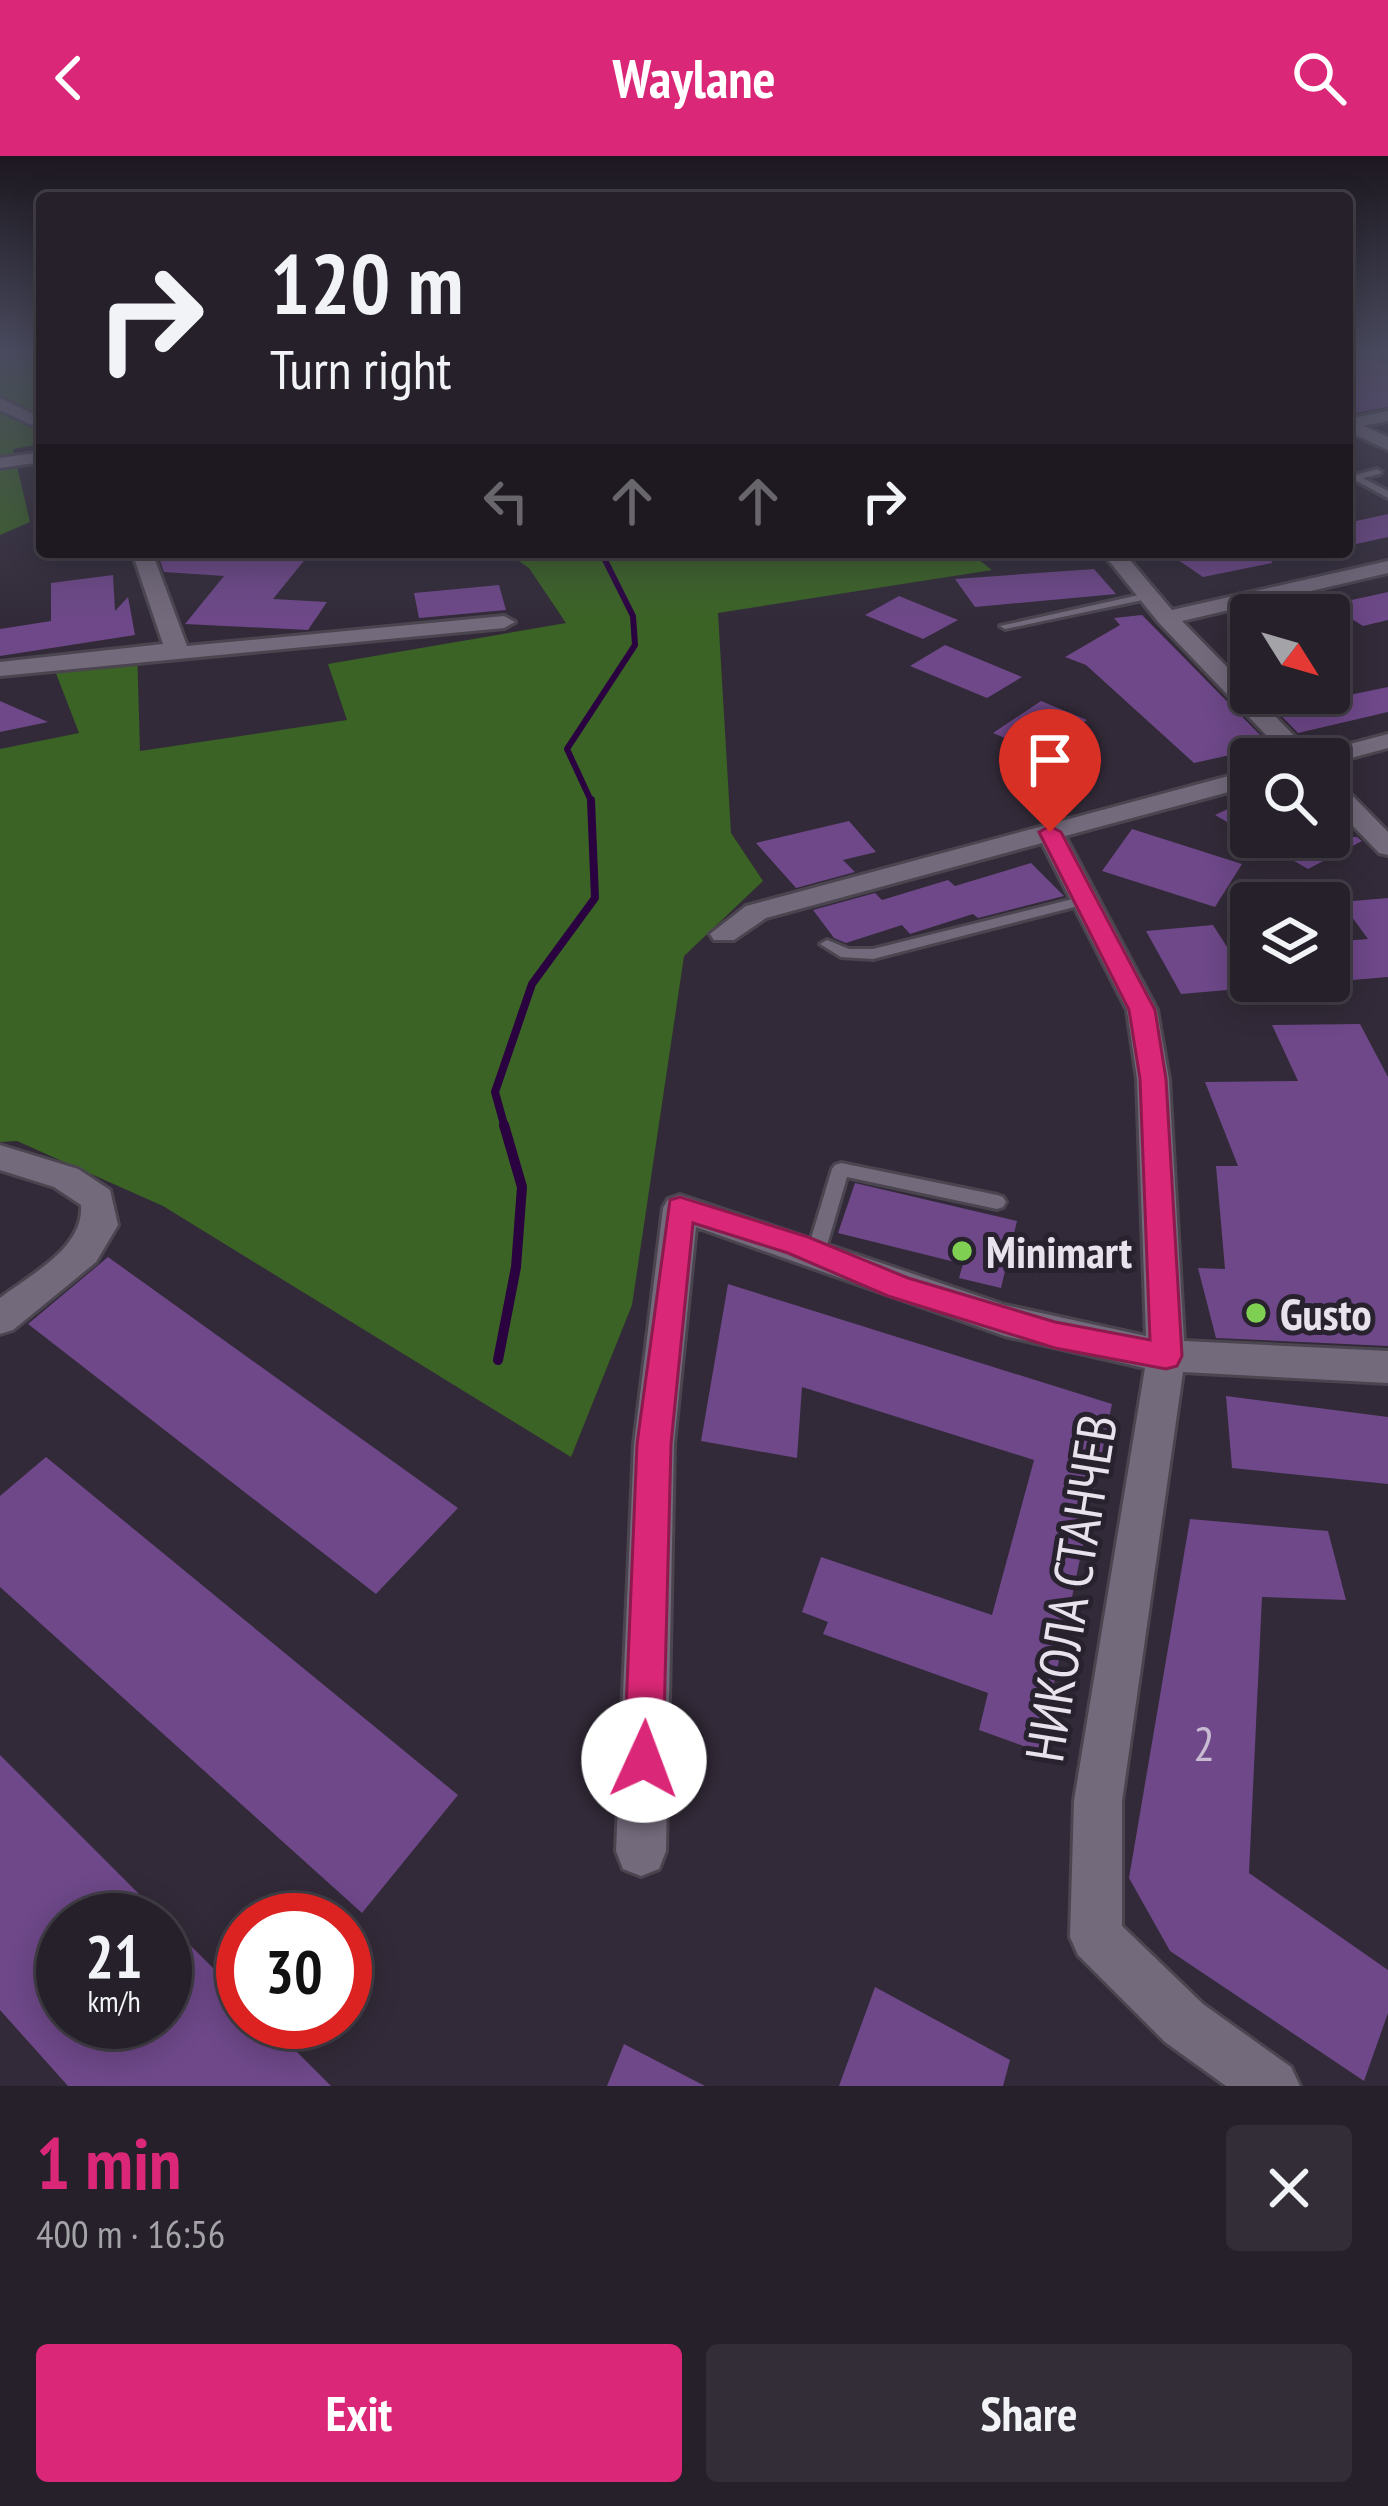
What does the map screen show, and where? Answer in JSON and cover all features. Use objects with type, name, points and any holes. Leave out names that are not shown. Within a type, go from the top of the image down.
[{"type":"street","points":[[0,463],[36,458]]},
{"type":"street","points":[[144,558],[176,649]]},
{"type":"street","points":[[1117,558],[1167,618],[1283,738]]},
{"type":"street","points":[[1167,618],[1388,567]]},
{"type":"street","points":[[2,669],[176,649],[200,655],[504,622]]},
{"type":"street","points":[[1350,751],[1388,741]]},
{"type":"street","points":[[724,934],[756,912],[1230,784]]},
{"type":"street","points":[[1350,808],[1388,847]]},
{"type":"street","name":"НИКОЛА СТАНЧЕВ","points":[[1050,832],[1142,1010],[1153,1079],[1166,1356],[1098,1801],[1096,1937],[1184,2023],[1272,2086]]},
{"type":"street","points":[[0,1157],[65,1178],[98,1199],[100,1226],[83,1252],[0,1318]]},
{"type":"street","points":[[641,1850],[654,1444],[680,1208],[817,1252],[899,1287],[1055,1335],[1166,1356],[1388,1367]]},
{"type":"lane","points":[[1377,472],[1354,477],[1388,495]]},
{"type":"lane","points":[[1005,626],[1148,596]]},
{"type":"lane","points":[[827,944],[846,954],[873,954],[1085,900]]},
{"type":"lane","points":[[817,1252],[841,1169],[997,1202]]},
{"type":"green space","points":[[0,443],[36,443],[13,449],[30,522],[0,535]]},
{"type":"green space","points":[[515,558],[977,558],[992,570],[718,613],[731,833],[763,881],[684,956],[632,1305],[571,1457],[163,1206],[17,1141],[0,1142],[0,749],[79,733],[54,668],[137,649],[140,751],[347,720],[328,664],[566,623],[529,568]]},
{"type":"building","points":[[1388,514],[1388,537],[1353,545],[1353,522]]},
{"type":"building","points":[[159,558],[306,558],[273,599],[327,602],[308,630],[185,624],[224,576],[164,572]]},
{"type":"building","points":[[1175,558],[1271,558],[1272,563],[1203,577]]},
{"type":"building","points":[[1094,569],[1116,594],[975,607],[955,579]]},
{"type":"building","points":[[113,575],[115,611],[128,597],[135,635],[0,656],[0,629],[51,621],[51,583]]},
{"type":"building","points":[[499,585],[506,610],[419,618],[414,593]]},
{"type":"building","points":[[1388,592],[1388,620],[1363,626],[1350,618],[1350,600]]},
{"type":"building","points":[[899,596],[958,620],[923,639],[865,615]]},
{"type":"building","points":[[1142,615],[1230,704],[1230,714],[1239,714],[1263,738],[1230,738],[1230,755],[1194,763],[1086,665],[1065,657],[1120,625],[1114,618]]},
{"type":"building","points":[[945,645],[1022,677],[987,698],[910,666]]},
{"type":"building","points":[[1388,687],[1388,712],[1298,733],[1279,714],[1350,714],[1350,695]]},
{"type":"building","points":[[0,701],[48,722],[0,732]]},
{"type":"building","points":[[1041,701],[1087,720],[1064,736],[1049,729],[1024,746],[993,733]]},
{"type":"building","points":[[1230,808],[1230,824],[1215,815]]},
{"type":"building","points":[[849,821],[876,852],[843,860],[855,872],[796,888],[756,843]]},
{"type":"building","points":[[1132,829],[1242,864],[1215,907],[1102,871]]},
{"type":"building","points":[[1289,858],[1329,858],[1308,869]]},
{"type":"building","points":[[1031,863],[1064,896],[978,918],[973,914],[910,934],[902,925],[846,943],[834,938],[813,910],[875,893],[882,900],[948,880],[955,886]]},
{"type":"building","points":[[1388,898],[1388,977],[1350,980],[1350,940],[1368,939],[1350,914],[1350,901]]},
{"type":"building","points":[[1213,925],[1230,950],[1230,990],[1181,994],[1146,931]]},
{"type":"building","points":[[1360,1024],[1388,1077],[1388,1346],[1216,1338],[1198,1268],[1225,1269],[1216,1166],[1238,1166],[1205,1082],[1298,1081],[1272,1025]]},
{"type":"building","points":[[855,1183],[1017,1221],[1001,1288],[959,1278],[963,1264],[838,1233]]},
{"type":"building","points":[[108,1257],[458,1508],[376,1594],[28,1324]]},
{"type":"building","points":[[728,1284],[1112,1404],[1040,1752],[979,1730],[988,1693],[823,1634],[828,1622],[802,1612],[821,1557],[992,1615],[1034,1460],[802,1387],[797,1458],[701,1441]]},
{"type":"building","points":[[1226,1396],[1388,1417],[1388,1484],[1232,1468]]},
{"type":"building","points":[[46,1457],[458,1795],[372,1901],[372,1893],[340,1893],[0,1587],[0,1496]]},
{"type":"building","points":[[1190,1519],[1328,1531],[1346,1600],[1262,1597],[1249,1873],[1388,1970],[1388,2013],[1364,2081],[1170,1951],[1129,1878]]},
{"type":"building","points":[[0,1755],[138,1893],[36,1893],[36,2049],[192,2049],[192,1947],[216,1971],[216,2049],[294,2049],[331,2086],[68,2086],[0,2010]]},
{"type":"building","points":[[875,1987],[1010,2060],[1003,2086],[839,2086]]},
{"type":"building","points":[[624,2044],[705,2086],[607,2086]]},
{"type":"waterway","points":[[591,801],[567,749],[635,645],[633,616],[604,558]]},
{"type":"waterway","points":[[505,1128],[495,1092],[532,984],[595,898],[591,801]]},
{"type":"waterway","points":[[498,1360],[516,1267],[522,1187],[504,1125]]},
{"type":"place","name":"Minimart","points":[[962,1251]]},
{"type":"place","name":"Gusto","points":[[1256,1313]]},
{"type":"route","points":[[644,1760],[654,1444],[680,1208],[798,1245],[899,1287],[1055,1335],[1166,1356],[1153,1079],[1142,1010],[1050,832]]}]
